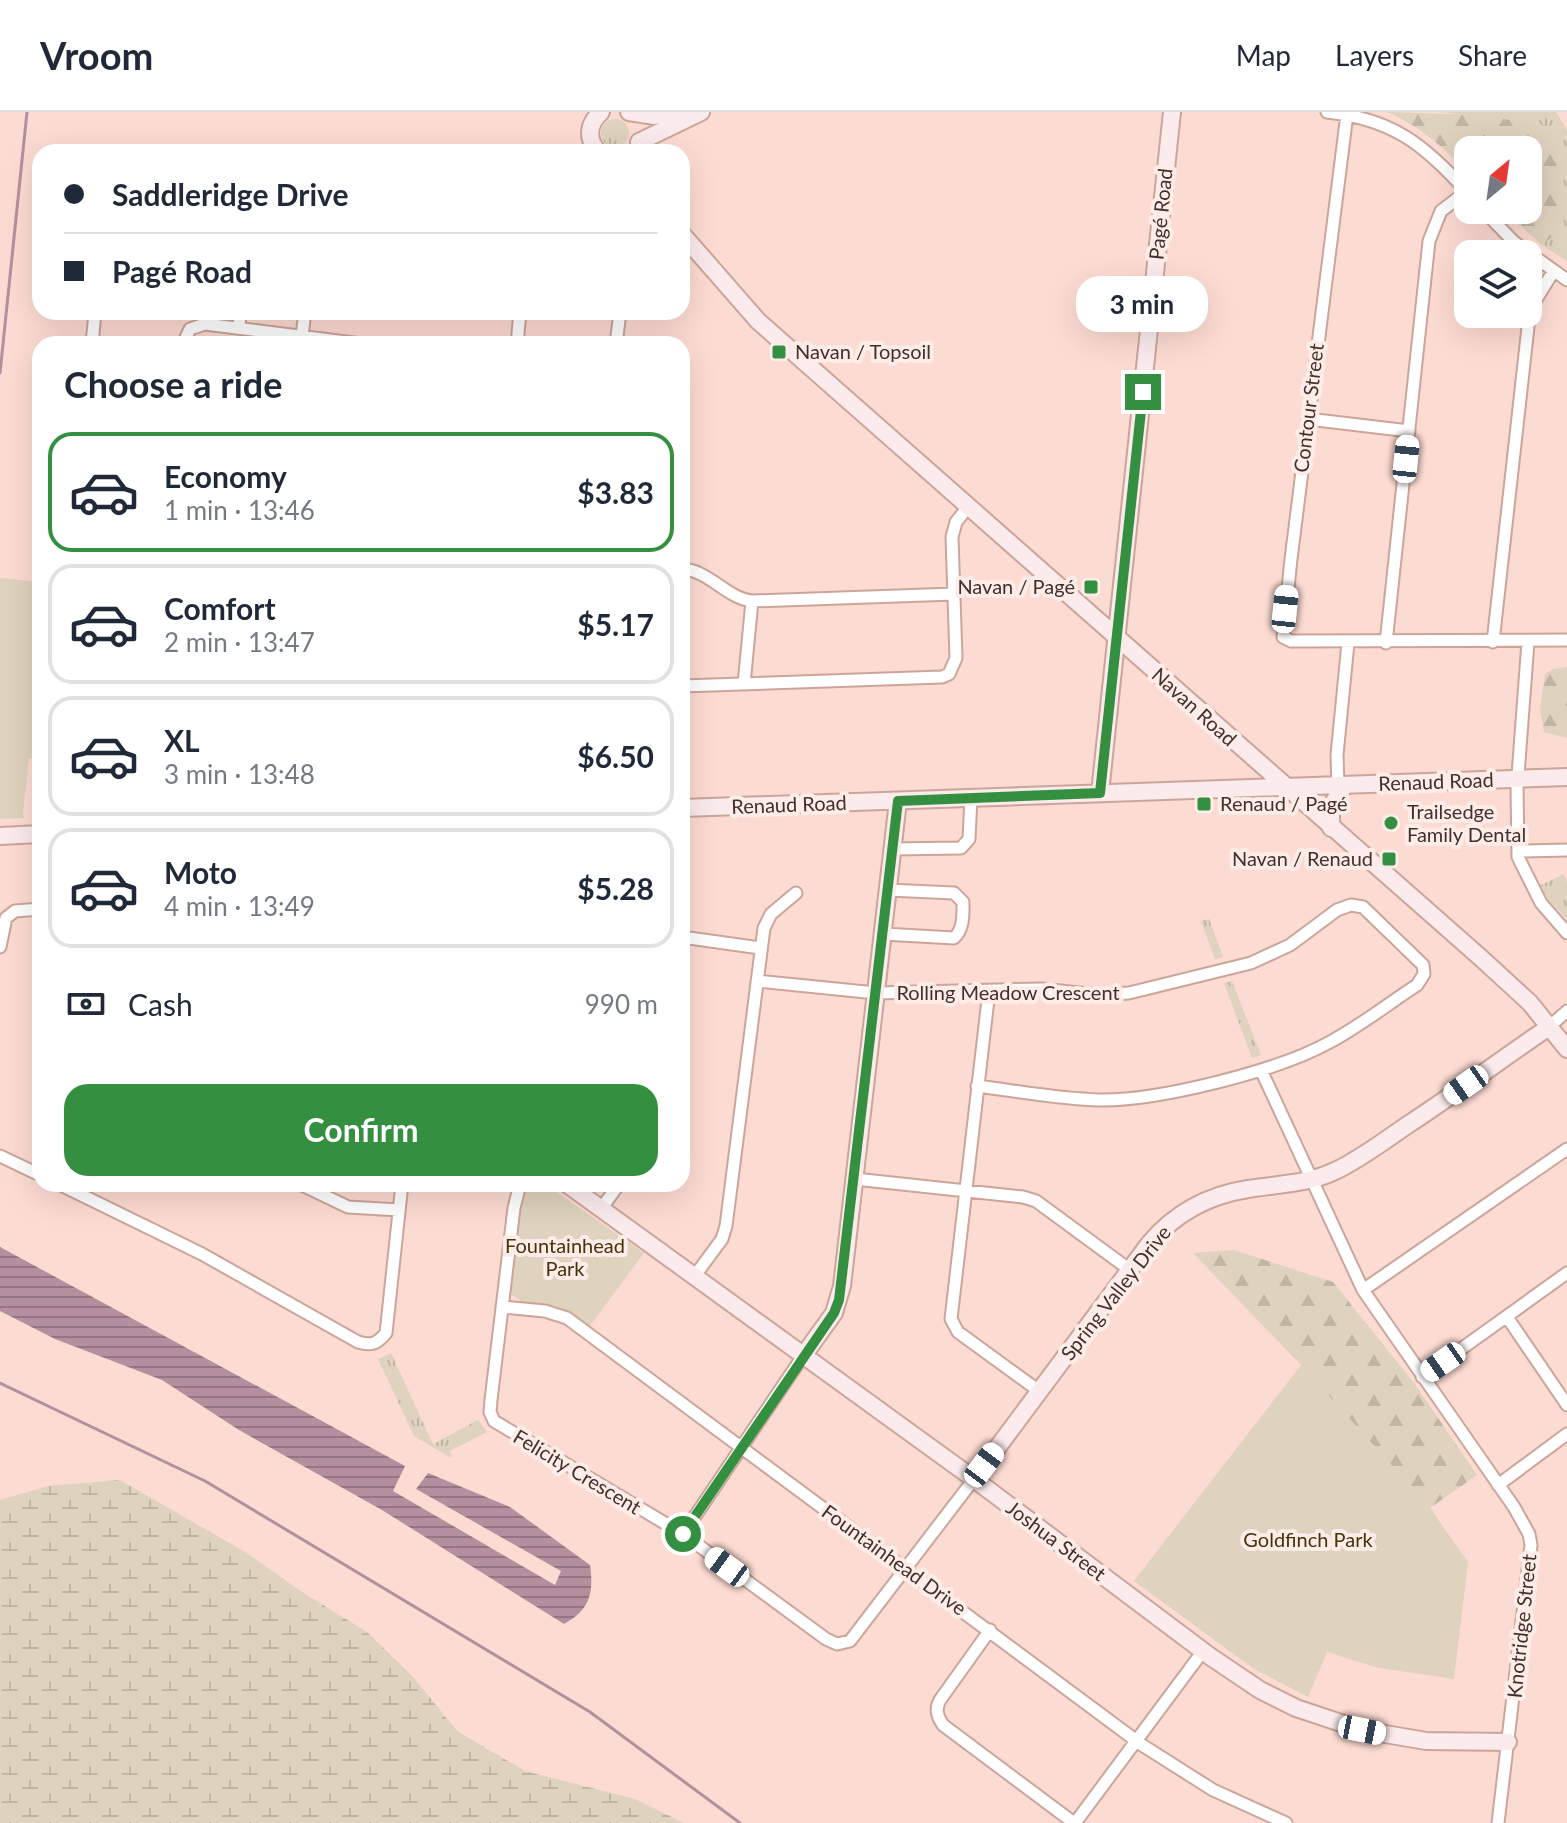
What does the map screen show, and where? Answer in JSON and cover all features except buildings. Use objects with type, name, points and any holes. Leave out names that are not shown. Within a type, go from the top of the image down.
[{"type":"street","points":[[589,112],[592,144]]},
{"type":"street","points":[[589,132],[594,118],[601,112]]},
{"type":"street","points":[[629,112],[655,116],[675,112]]},
{"type":"street","points":[[629,112],[639,125],[637,144]]},
{"type":"street","points":[[643,144],[701,112]]},
{"type":"street","name":"Pagé Road","points":[[1100,793],[1172,112]]},
{"type":"street","points":[[1327,112],[1347,114],[1393,127],[1454,179]]},
{"type":"street","name":"Contour Street","points":[[1347,114],[1283,634],[1288,641],[1348,643]]},
{"type":"street","points":[[1386,643],[1429,241],[1441,211],[1454,202]]},
{"type":"street","points":[[1497,224],[1514,242],[1567,280]]},
{"type":"street","name":"Navan Road","points":[[690,243],[758,321],[1481,958],[1530,1003],[1567,1049]]},
{"type":"street","points":[[1493,642],[1528,316],[1533,302],[1553,272]]},
{"type":"street","points":[[239,328],[240,320]]},
{"type":"street","points":[[185,336],[195,325],[205,324],[281,336]]},
{"type":"street","points":[[1308,419],[1409,431]]},
{"type":"street","points":[[690,686],[946,676],[956,661],[952,532],[968,507]]},
{"type":"street","points":[[690,571],[700,573],[740,599],[752,601],[954,594]]},
{"type":"street","points":[[744,684],[752,601]]},
{"type":"street","points":[[1331,828],[1331,806],[1341,786],[1337,755],[1348,643],[1567,640]]},
{"type":"street","points":[[1528,642],[1517,779],[1518,857],[1541,903],[1567,933]]},
{"type":"street","name":"Renaud Road","points":[[690,808],[1567,777]]},
{"type":"street","points":[[892,849],[961,848],[969,839],[971,798]]},
{"type":"street","points":[[683,1534],[834,1313],[839,1300],[898,801]]},
{"type":"street","points":[[0,836],[32,834]]},
{"type":"street","points":[[1518,851],[1567,850]]},
{"type":"street","points":[[883,934],[954,938],[960,933],[963,916],[963,902],[954,893],[888,890]]},
{"type":"street","points":[[694,1277],[722,1239],[726,1226],[764,928],[771,914],[796,893]]},
{"type":"street","name":"Rolling Meadow Crescent","points":[[757,981],[876,993],[1042,989],[1098,995],[1129,993],[1251,963],[1290,945],[1337,910],[1351,905],[1363,907],[1423,965],[1424,974],[1417,985],[1328,1043],[1261,1070],[1166,1093],[1120,1099],[1097,1100],[977,1086]]},
{"type":"street","points":[[0,947],[6,918],[15,911],[32,910]]},
{"type":"street","points":[[690,938],[760,948]]},
{"type":"street","points":[[989,991],[951,1319],[953,1327],[1039,1391]]},
{"type":"street","points":[[1549,1027],[1567,1011]]},
{"type":"street","name":"Spring Valley Drive","points":[[974,1479],[1164,1228],[1196,1205],[1234,1191],[1311,1180],[1358,1159],[1549,1027]]},
{"type":"street","name":"Knotridge Street","points":[[1261,1070],[1363,1290],[1524,1523],[1531,1545],[1498,1823]]},
{"type":"street","points":[[1363,1290],[1567,1149]]},
{"type":"street","points":[[0,1156],[32,1171]]},
{"type":"street","points":[[855,1179],[1023,1197],[1036,1201],[1130,1270]]},
{"type":"street","points":[[90,1192],[358,1342],[369,1345],[379,1342],[386,1333],[401,1192]]},
{"type":"street","points":[[317,1192],[348,1207],[399,1210]]},
{"type":"street","name":"Felicity Crescent","points":[[518,1192],[490,1412],[494,1421],[683,1534],[826,1639],[837,1644],[850,1641],[974,1479]]},
{"type":"street","name":"Joshua Street","points":[[578,1192],[1260,1690],[1329,1721],[1362,1730],[1426,1741],[1508,1742]]},
{"type":"street","points":[[601,1209],[613,1192]]},
{"type":"street","points":[[1422,1377],[1567,1273]]},
{"type":"street","name":"Fountainhead Drive","points":[[502,1307],[545,1311],[567,1318],[1136,1740],[1262,1819],[1286,1823]]},
{"type":"street","points":[[1507,1317],[1567,1405]]},
{"type":"street","points":[[1498,1485],[1567,1434]]},
{"type":"street","points":[[990,1630],[940,1700],[938,1718],[943,1725],[1074,1823],[1203,1651]]},
{"type":"green space","points":[[1387,112],[1478,115],[1555,127],[1563,194],[1561,228],[1542,245],[1542,240],[1536,240],[1518,224],[1542,224],[1542,136],[1454,136],[1454,159],[1410,124]]},
{"type":"green space","points":[[1443,112],[1556,112],[1567,130],[1567,261],[1542,245],[1561,228],[1555,127]]},
{"type":"green space","points":[[610,120],[620,120],[628,128],[628,138],[623,144],[607,144],[602,138],[602,128]]},
{"type":"green space","points":[[0,578],[32,581],[32,758],[29,758],[24,818],[0,819]]},
{"type":"green space","points":[[1567,667],[1567,738],[1544,732],[1540,710],[1545,674]]},
{"type":"green space","points":[[1564,874],[1567,882],[1567,920],[1537,887]]},
{"type":"green space","points":[[1209,919],[1223,957],[1215,959],[1201,921]]},
{"type":"green space","points":[[1232,981],[1261,1055],[1252,1058],[1224,983]]},
{"type":"green space","name":"Fountainhead Park","points":[[523,1192],[556,1192],[644,1253],[589,1327],[562,1308],[520,1301],[509,1291]]},
{"type":"green space","points":[[1234,1250],[1333,1282],[1414,1383],[1477,1475],[1430,1508],[1301,1365],[1193,1253]]},
{"type":"green space","points":[[391,1353],[433,1444],[478,1420],[487,1432],[450,1451],[451,1458],[414,1436],[378,1359]]},
{"type":"green space","name":"Goldfinch Park","points":[[1301,1365],[1430,1508],[1468,1562],[1454,1679],[1379,1668],[1327,1652],[1308,1697],[1254,1669],[1134,1581]]},
{"type":"green space","points":[[120,1480],[245,1552],[367,1632],[413,1677],[457,1731],[525,1771],[635,1799],[684,1823],[0,1823],[0,1500],[48,1486]]},
{"type":"shaded area","points":[[0,1247],[405,1466],[393,1491],[555,1585],[561,1571],[416,1489],[428,1473],[510,1507],[590,1565],[591,1584],[585,1607],[564,1624],[382,1510],[239,1430],[162,1380],[55,1339],[0,1311]]},
{"type":"waterway","points":[[0,373],[27,112]]},
{"type":"waterway","points":[[0,1383],[205,1481],[590,1712],[740,1823]]},
{"type":"place","name":"Navan / Topsoil","points":[[779,352]]},
{"type":"place","name":"Navan / Pagé","points":[[1091,587]]},
{"type":"place","name":"Renaud / Pagé","points":[[1204,804]]},
{"type":"place","name":"Trailsedge Family Dental","points":[[1391,823]]},
{"type":"place","name":"Navan / Renaud","points":[[1389,859]]},
{"type":"route","points":[[683,1534],[834,1313],[839,1300],[898,801],[1100,793],[1143,392]]}]
